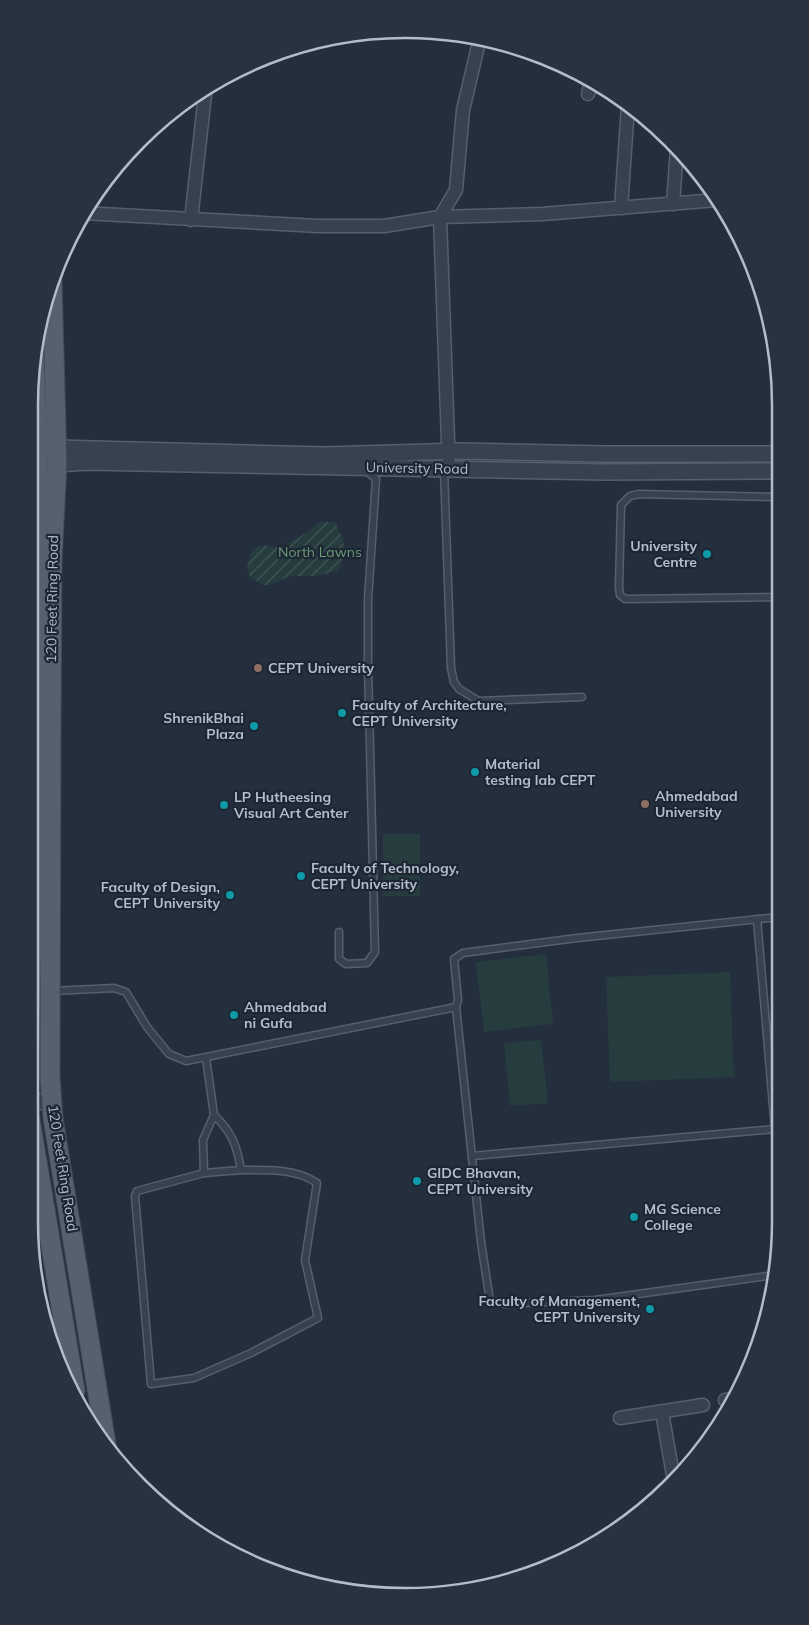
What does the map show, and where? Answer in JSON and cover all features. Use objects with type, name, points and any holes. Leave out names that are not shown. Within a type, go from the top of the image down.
[{"type":"main road","name":"120 Feet Ring Road","points":[[38,965],[57,456],[53,301]]},
{"type":"main road","points":[[38,457],[57,456]]},
{"type":"main road","name":"120 Feet Ring Road","points":[[38,1001],[104,1431]]},
{"type":"main road","name":"120 Feet Ring Road","points":[[38,1167],[73,1378]]},
{"type":"street","points":[[447,469],[440,216],[456,190],[463,110],[478,45]]},
{"type":"street","points":[[588,94],[589,88]]},
{"type":"street","points":[[191,220],[205,97]]},
{"type":"street","points":[[621,208],[627,148],[628,113]]},
{"type":"street","points":[[673,204],[676,159]]},
{"type":"street","points":[[91,214],[318,226],[384,226],[440,216],[542,214],[710,201]]},
{"type":"street","name":"University Road","points":[[57,456],[325,455],[448,451],[603,454],[772,454]]},
{"type":"street","name":"University Road","points":[[57,456],[88,462],[369,468],[605,472],[772,471]]},
{"type":"street","points":[[38,1102],[52,1100]]},
{"type":"street","points":[[620,1418],[703,1406]]},
{"type":"street","points":[[662,1412],[672,1471]]},
{"type":"lane","points":[[338,932],[340,959],[346,964],[368,963],[375,952],[368,599],[376,479],[369,473],[369,468]]},
{"type":"lane","points":[[447,469],[450,630],[454,682],[466,694],[484,701],[582,697]]},
{"type":"lane","points":[[772,497],[639,494],[630,496],[621,505],[619,588],[620,595],[625,599],[772,597]]},
{"type":"lane","points":[[767,1276],[595,1300],[523,1304],[490,1301],[456,1007],[458,1000],[454,959],[463,953],[586,936],[772,918]]},
{"type":"lane","points":[[757,919],[772,1076]]},
{"type":"lane","points":[[38,994],[114,988],[126,992],[147,1028],[169,1054],[186,1061],[456,1007]]},
{"type":"lane","points":[[204,1173],[203,1140],[214,1115],[206,1058]]},
{"type":"lane","points":[[214,1115],[228,1128],[237,1144],[241,1170]]},
{"type":"lane","points":[[472,1156],[772,1129]]},
{"type":"lane","points":[[272,1170],[304,1175],[317,1183],[306,1260],[318,1318],[251,1353],[194,1378],[151,1384],[135,1196],[137,1190],[204,1173],[272,1170]]},
{"type":"green space","name":"North Lawns","points":[[319,522],[335,522],[343,540],[345,556],[338,571],[316,576],[290,576],[267,586],[250,578],[247,567],[252,550],[263,546],[278,547],[287,544],[306,533]]},
{"type":"green space","points":[[383,834],[420,834],[420,896],[383,896]]},
{"type":"green space","points":[[546,954],[553,1024],[484,1032],[476,962]]},
{"type":"green space","points":[[730,972],[734,1077],[610,1082],[606,977]]},
{"type":"green space","points":[[541,1040],[548,1103],[510,1106],[504,1043]]},
{"type":"place","name":"University Centre","points":[[707,554]]},
{"type":"place","name":"CEPT University","points":[[258,668]]},
{"type":"place","name":"Faculty of Architecture, CEPT University","points":[[342,713]]},
{"type":"place","name":"ShrenikBhai Plaza","points":[[254,726]]},
{"type":"place","name":"Material testing lab CEPT","points":[[475,772]]},
{"type":"place","name":"Ahmedabad University","points":[[645,804]]},
{"type":"place","name":"LP Hutheesing Visual Art Center","points":[[224,805]]},
{"type":"place","name":"Faculty of Technology, CEPT University","points":[[301,876]]},
{"type":"place","name":"Faculty of Design, CEPT University","points":[[230,895]]},
{"type":"place","name":"Ahmedabad ni Gufa","points":[[234,1015]]},
{"type":"place","name":"GIDC Bhavan, CEPT University","points":[[417,1181]]},
{"type":"place","name":"MG Science College","points":[[634,1217]]},
{"type":"place","name":"Faculty of Management, CEPT University","points":[[650,1309]]}]
